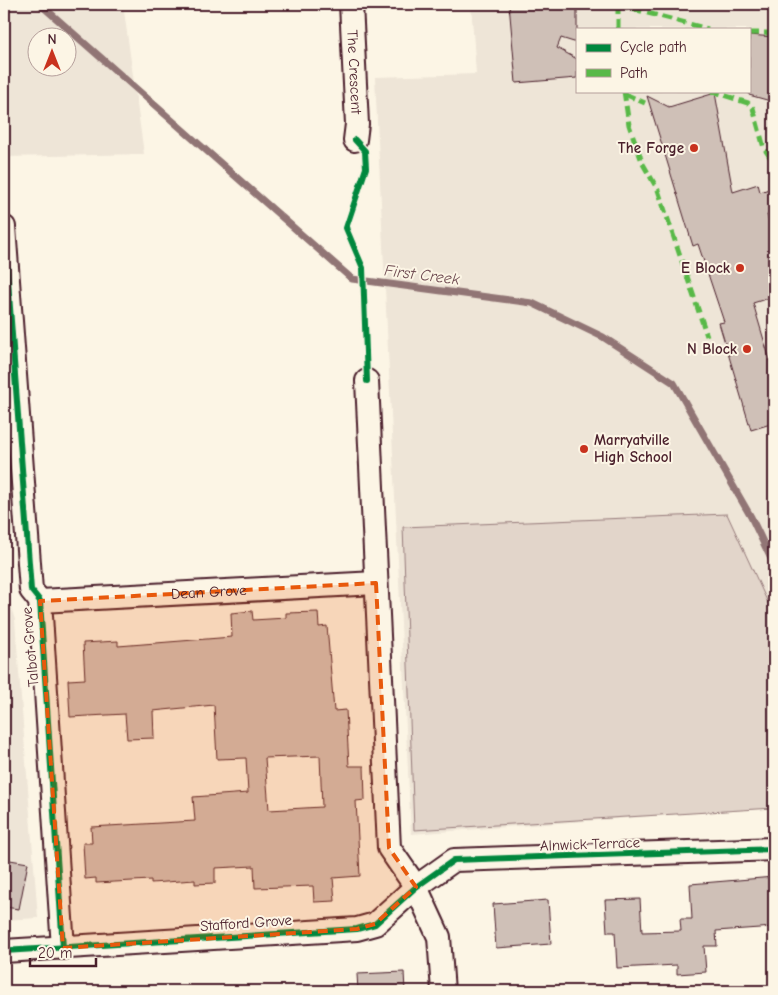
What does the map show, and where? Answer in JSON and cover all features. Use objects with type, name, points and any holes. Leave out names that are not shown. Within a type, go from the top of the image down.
[{"type":"street","name":"The Crescent","points":[[351,4],[357,124],[355,140]]},
{"type":"street","name":"Talbot Grove","points":[[4,227],[31,590],[40,601],[63,948]]},
{"type":"street","points":[[367,381],[389,848],[416,888],[439,936],[443,991]]},
{"type":"street","name":"Dean Grove","points":[[40,601],[376,583]]},
{"type":"street","name":"Alnwick Terrace","points":[[416,888],[454,860],[774,849]]},
{"type":"street","name":"Stafford Grove","points":[[4,951],[357,929],[375,924],[416,888]]},
{"type":"highlighted area","points":[[376,583],[389,848],[416,887],[375,924],[357,929],[63,948],[40,601]]},
{"type":"shaded area","points":[[4,4],[123,4],[144,154],[4,157]]},
{"type":"shaded area","name":"Marryatville High School","points":[[471,4],[774,4],[774,807],[411,834],[375,77],[476,74]]},
{"type":"shaded area","points":[[727,514],[774,616],[774,808],[414,830],[403,527]]},
{"type":"shaded area","points":[[4,584],[15,620],[38,918],[4,920]]},
{"type":"building","points":[[509,4],[577,4],[576,43],[561,38],[557,48],[576,58],[576,78],[516,83]]},
{"type":"building","points":[[750,35],[774,37],[774,102],[749,95]]},
{"type":"building","points":[[715,93],[733,192],[758,184],[760,192],[769,189],[774,205],[774,212],[767,215],[774,237],[774,290],[770,291],[772,297],[753,303],[774,374],[774,423],[751,430],[719,323],[724,322],[698,244],[693,246],[647,96],[669,107]]},
{"type":"building","points":[[252,611],[253,620],[286,618],[286,613],[318,612],[319,627],[327,626],[334,711],[346,710],[349,766],[364,766],[365,800],[356,801],[360,876],[333,878],[335,901],[314,902],[313,886],[255,888],[254,866],[215,868],[215,883],[195,884],[195,880],[151,883],[151,880],[96,883],[96,878],[85,879],[83,843],[92,843],[91,827],[195,821],[193,797],[248,793],[246,758],[217,759],[214,705],[153,711],[154,738],[127,739],[125,714],[70,717],[68,680],[85,679],[83,643],[118,641],[118,646],[232,637],[231,613]],"holes":[[[320,756],[322,807],[269,810],[265,758]]]},
{"type":"building","points":[[4,859],[28,863],[19,909],[4,907]]},
{"type":"building","points":[[774,877],[774,927],[716,931],[717,946],[704,946],[706,972],[677,974],[677,965],[617,968],[615,932],[607,932],[605,900],[640,899],[642,932],[681,931],[680,919],[692,919],[690,884]]},
{"type":"building","points":[[548,900],[551,944],[496,948],[493,904]]},
{"type":"building","points":[[404,972],[405,991],[358,991],[357,974]]},
{"type":"waterway","name":"First Creek","points":[[40,4],[352,279],[532,303],[603,337],[674,383],[751,517],[774,565]]},
{"type":"marked path","points":[[618,4],[618,28]]},
{"type":"marked path","points":[[618,5],[704,28]]},
{"type":"marked path","points":[[750,33],[774,33]]},
{"type":"marked path","points":[[624,92],[629,125],[643,164],[658,190],[707,336]]},
{"type":"marked path","points":[[714,92],[748,103],[753,108],[764,148],[774,163]]},
{"type":"marked path","points":[[625,94],[645,103]]},
{"type":"marked path","points":[[771,227],[774,236]]},
{"type":"cycle path","points":[[355,140],[365,151],[366,168],[346,228],[363,268],[367,381]]},
{"type":"cycle path","points":[[4,227],[31,590],[40,601],[63,948]]},
{"type":"cycle path","points":[[4,951],[357,929],[375,924],[416,887],[454,860],[774,849]]},
{"type":"place","name":"The Forge","points":[[694,148]]},
{"type":"place","name":"E Block","points":[[740,268]]},
{"type":"place","name":"N Block","points":[[747,349]]},
{"type":"place","name":"Marryatville High School","points":[[584,449]]}]
